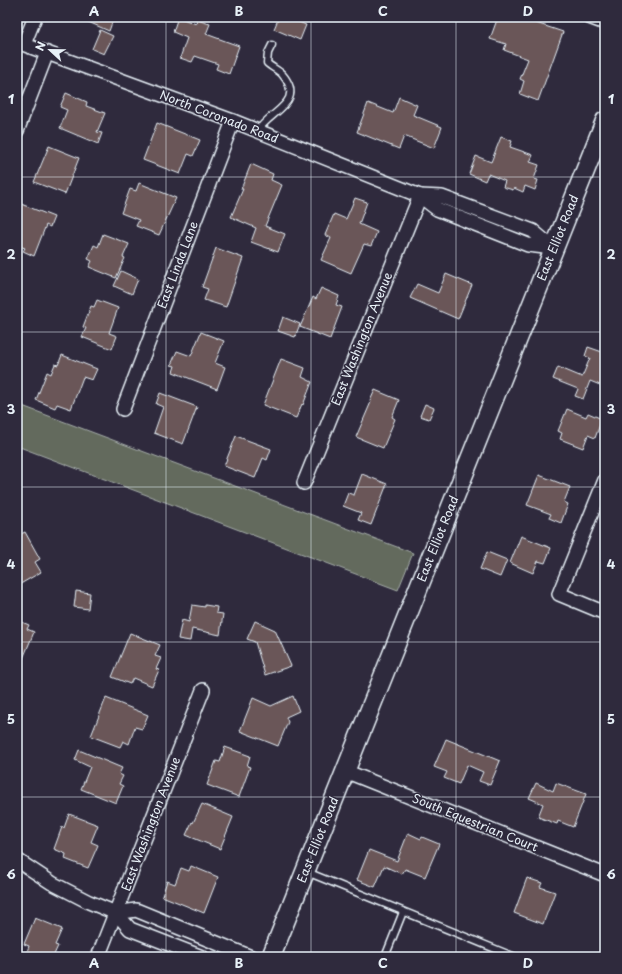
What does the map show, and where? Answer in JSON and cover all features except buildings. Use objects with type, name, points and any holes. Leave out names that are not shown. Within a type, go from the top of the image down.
[{"type":"main road","name":"East Elliot Road","points":[[271,957],[605,121]]},
{"type":"street","points":[[20,43],[35,17]]},
{"type":"street","points":[[589,17],[605,23]]},
{"type":"street","name":"North Coronado Road","points":[[20,43],[233,121],[420,196],[442,197],[533,231],[553,248]]},
{"type":"street","points":[[17,131],[47,53]]},
{"type":"street","name":"East Linda Lane","points":[[123,409],[233,121]]},
{"type":"street","name":"East Washington Avenue","points":[[304,483],[420,196]]},
{"type":"street","points":[[605,480],[559,594],[605,613]]},
{"type":"street","name":"East Washington Avenue","points":[[98,957],[203,690]]},
{"type":"street","name":"South Equestrian Court","points":[[345,771],[605,875]]},
{"type":"street","points":[[17,860],[52,883],[89,902],[116,913],[130,929],[202,957]]},
{"type":"street","points":[[116,913],[136,910],[251,957]]},
{"type":"lane","points":[[258,132],[262,125],[288,102],[290,93],[289,86],[283,75],[267,63],[268,53],[272,45]]},
{"type":"lane","points":[[305,871],[515,957]]},
{"type":"lane","points":[[385,957],[403,912]]},
{"type":"green space","points":[[17,404],[413,553],[398,590],[17,446]]}]
